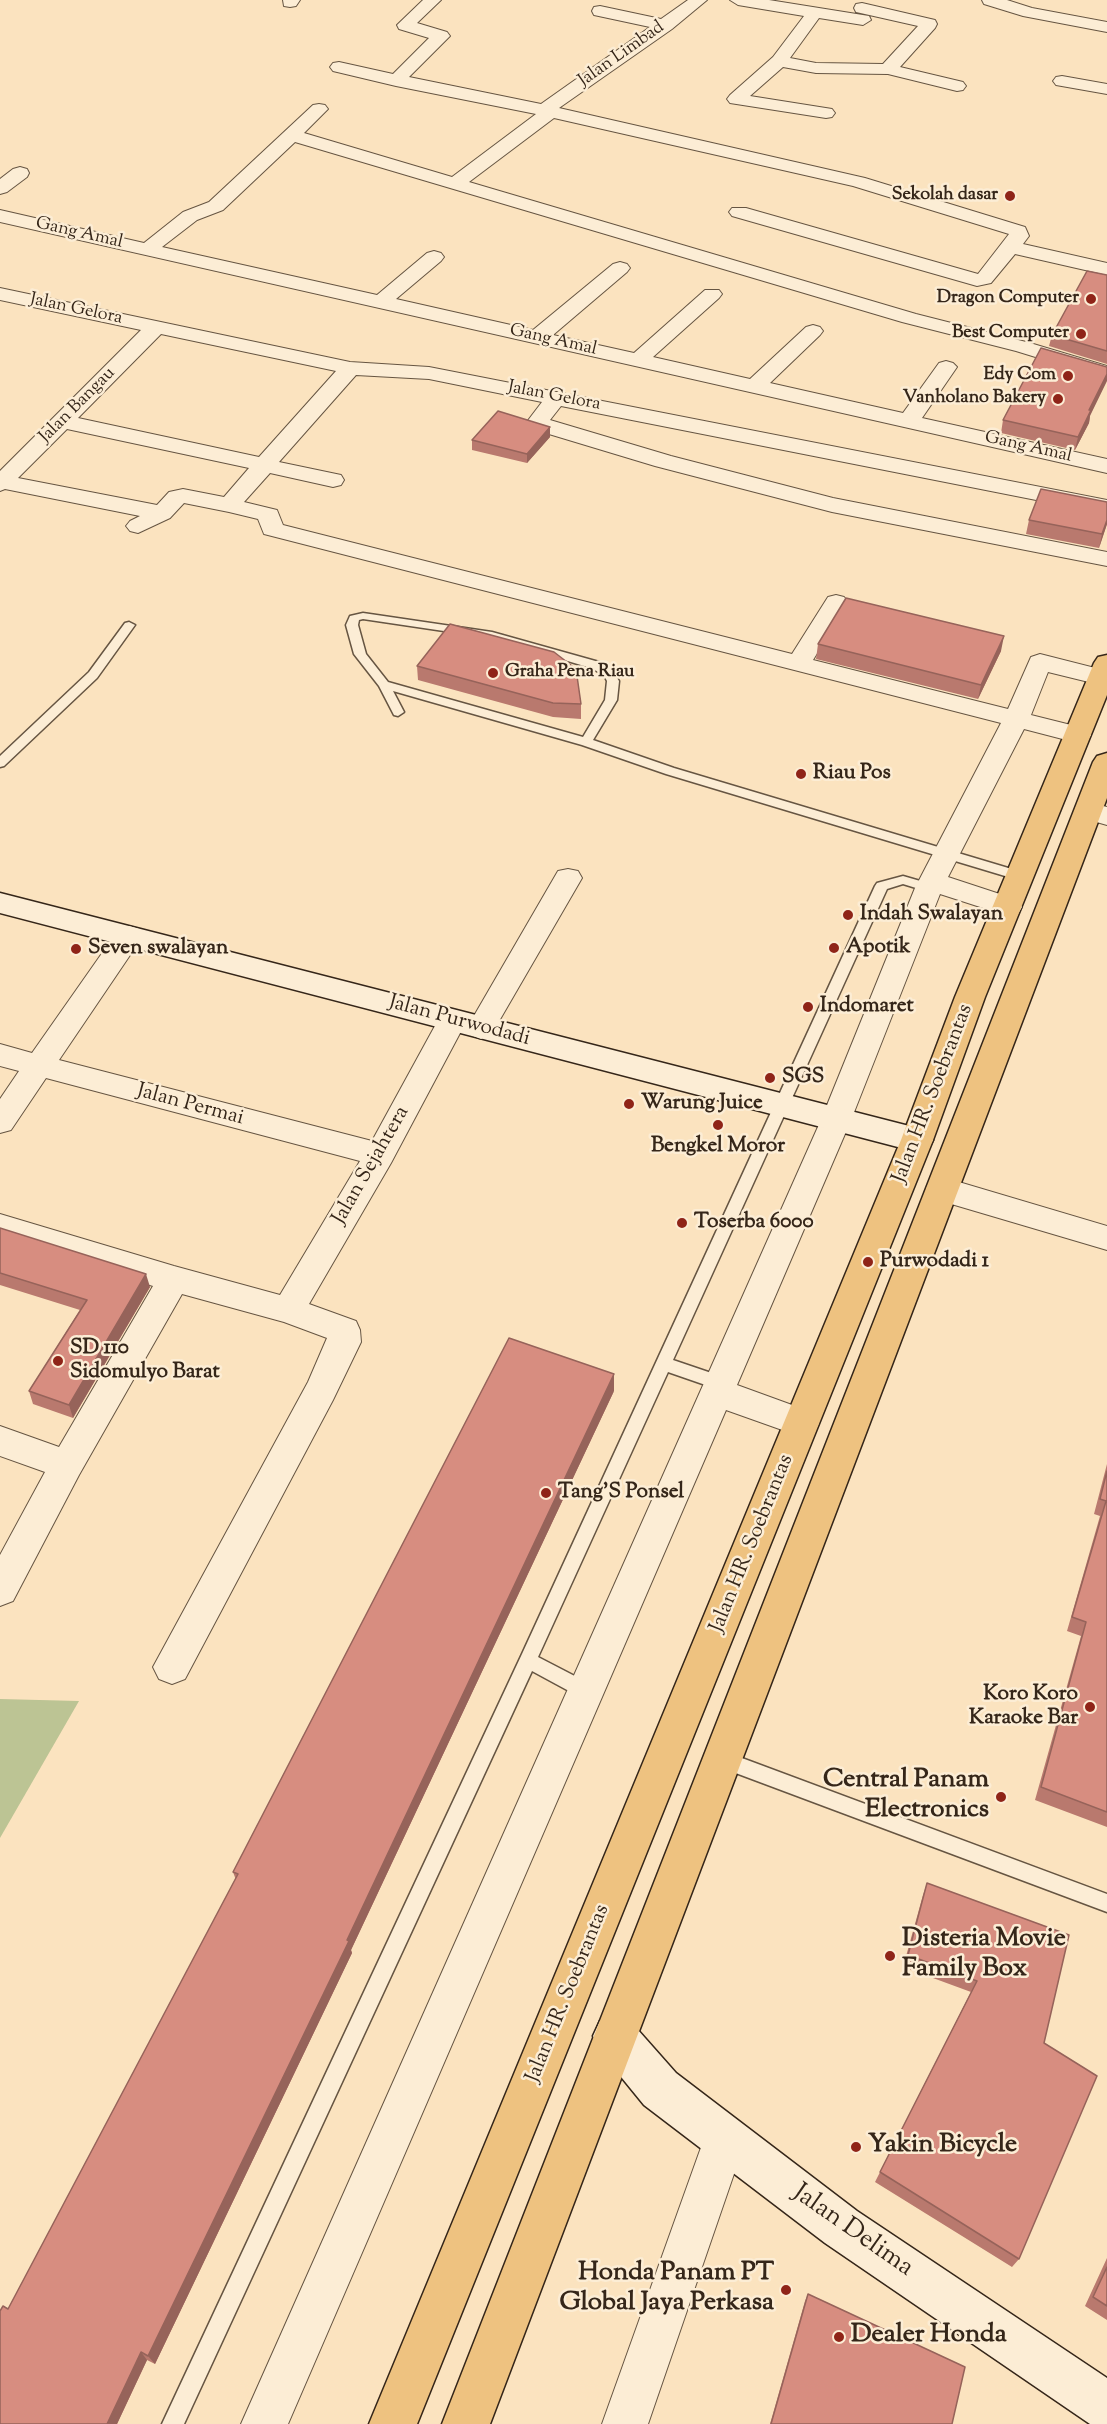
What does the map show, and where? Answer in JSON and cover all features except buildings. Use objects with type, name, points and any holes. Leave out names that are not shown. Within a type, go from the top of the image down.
[{"type":"main road","name":"Jalan HR. Soebrantas","points":[[393,2424],[917,1140],[970,997],[1104,670]]},
{"type":"main road","name":"Jalan HR. Soebrantas","points":[[466,2424],[942,1189],[1098,813],[1107,762]]},
{"type":"street","points":[[396,81],[441,36],[405,25],[433,0]]},
{"type":"street","name":"Jalan Limbad","points":[[455,183],[547,110],[699,0]]},
{"type":"street","points":[[738,0],[814,13],[862,14],[929,24],[888,69]]},
{"type":"street","points":[[990,0],[1029,12],[1106,26]]},
{"type":"street","points":[[600,11],[666,25]]},
{"type":"street","points":[[814,13],[778,61],[735,99],[826,113]]},
{"type":"street","points":[[1088,42],[1106,26]]},
{"type":"street","points":[[778,61],[816,68],[888,69],[957,86]]},
{"type":"street","points":[[339,67],[396,81],[547,110],[858,182],[1018,231],[1019,236],[984,279],[977,280],[739,212]]},
{"type":"street","points":[[1062,81],[1107,89]]},
{"type":"street","points":[[148,249],[190,216],[216,206],[319,109]]},
{"type":"street","points":[[291,135],[909,318],[1023,347],[1107,373]]},
{"type":"street","points":[[0,188],[20,173]]},
{"type":"street","name":"Gang Amal","points":[[0,216],[1107,466]]},
{"type":"street","points":[[1010,247],[1107,269]]},
{"type":"street","points":[[381,302],[435,257]]},
{"type":"street","points":[[537,337],[620,268]]},
{"type":"street","name":"Jalan Gelora","points":[[0,294],[350,368],[429,373],[1107,507]]},
{"type":"street","points":[[638,360],[712,294]]},
{"type":"street","name":"Jalan Bangau","points":[[5,473],[63,421],[156,327]]},
{"type":"street","points":[[755,386],[813,331]]},
{"type":"street","points":[[909,421],[946,367]]},
{"type":"street","points":[[230,505],[350,368]]},
{"type":"street","points":[[556,398],[537,423],[663,461],[832,505],[1107,560]]},
{"type":"street","points":[[63,421],[333,480]]},
{"type":"street","points":[[5,473],[162,513]]},
{"type":"street","points":[[138,526],[162,513],[177,497],[183,496],[230,505],[269,515],[272,529],[1078,735]]},
{"type":"street","points":[[799,663],[836,602]]},
{"type":"street","points":[[264,2424],[836,1120],[936,875],[1016,720],[1040,662],[1104,670]]},
{"type":"street","points":[[936,875],[1014,892]]},
{"type":"street","points":[[481,1028],[568,878]]},
{"type":"street","name":"Jalan Purwodadi","points":[[0,903],[917,1140]]},
{"type":"street","points":[[0,1122],[129,936]]},
{"type":"street","name":"Jalan Sejahtera","points":[[288,1310],[380,1155],[452,1020]]},
{"type":"street","name":"Jalan Permai","points":[[0,1055],[380,1155]]},
{"type":"street","points":[[942,1189],[1107,1238]]},
{"type":"street","points":[[0,1226],[174,1279],[288,1310],[344,1330],[344,1342],[321,1390],[172,1667]]},
{"type":"street","points":[[0,1590],[67,1465],[174,1279]]},
{"type":"street","points":[[718,1387],[802,1423]]},
{"type":"street","points":[[0,1441],[67,1465]]},
{"type":"street","name":"Jalan Delima","points":[[615,2036],[660,2089],[841,2227],[1107,2407]]},
{"type":"street","points":[[625,2424],[725,2139]]},
{"type":"lane","points":[[398,712],[384,685],[360,654],[352,625],[354,618],[363,616],[492,635],[595,665],[608,673],[613,681],[611,700],[586,742]]},
{"type":"lane","points":[[0,763],[93,675],[129,625]]},
{"type":"lane","points":[[384,685],[586,742],[670,771],[936,875]]},
{"type":"lane","points":[[173,2424],[528,1660],[882,886],[893,881],[936,875]]},
{"type":"lane","points":[[664,1364],[718,1387]]},
{"type":"lane","points":[[528,1660],[586,1691]]},
{"type":"lane","points":[[723,1760],[1107,1903]]},
{"type":"green space","points":[[0,1699],[79,1701],[0,1838]]},
{"type":"place","name":"Sekolah dasar","points":[[1010,196]]},
{"type":"place","name":"Dragon Computer","points":[[1091,299]]},
{"type":"place","name":"Best Computer","points":[[1081,334]]},
{"type":"place","name":"Edy Com","points":[[1068,376]]},
{"type":"place","name":"Vanholano Bakery","points":[[1058,399]]},
{"type":"place","name":"Graha Pena Riau","points":[[493,673]]},
{"type":"place","name":"Riau Pos","points":[[801,774]]},
{"type":"place","name":"Indah Swalayan","points":[[848,915]]},
{"type":"place","name":"Apotik","points":[[834,948]]},
{"type":"place","name":"Seven swalayan","points":[[76,949]]},
{"type":"place","name":"Indomaret","points":[[808,1007]]},
{"type":"place","name":"SGS","points":[[770,1078]]},
{"type":"place","name":"Warung Juice","points":[[629,1104]]},
{"type":"place","name":"Bengkel Moror","points":[[718,1125]]},
{"type":"place","name":"Toserba 6000","points":[[682,1223]]},
{"type":"place","name":"Purwodadi 1","points":[[868,1262]]},
{"type":"place","name":"SD 110 Sidomulyo Barat","points":[[58,1361]]},
{"type":"place","name":"Tang'S Ponsel","points":[[546,1493]]},
{"type":"place","name":"Koro Koro Karaoke Bar","points":[[1090,1707]]},
{"type":"place","name":"Central Panam Electronics","points":[[1001,1797]]},
{"type":"place","name":"Disteria Movie Family Box","points":[[890,1956]]},
{"type":"place","name":"Yakin Bicycle","points":[[856,2147]]},
{"type":"place","name":"Honda Panam PT Global Jaya Perkasa","points":[[786,2290]]},
{"type":"place","name":"Dealer Honda","points":[[839,2337]]}]
